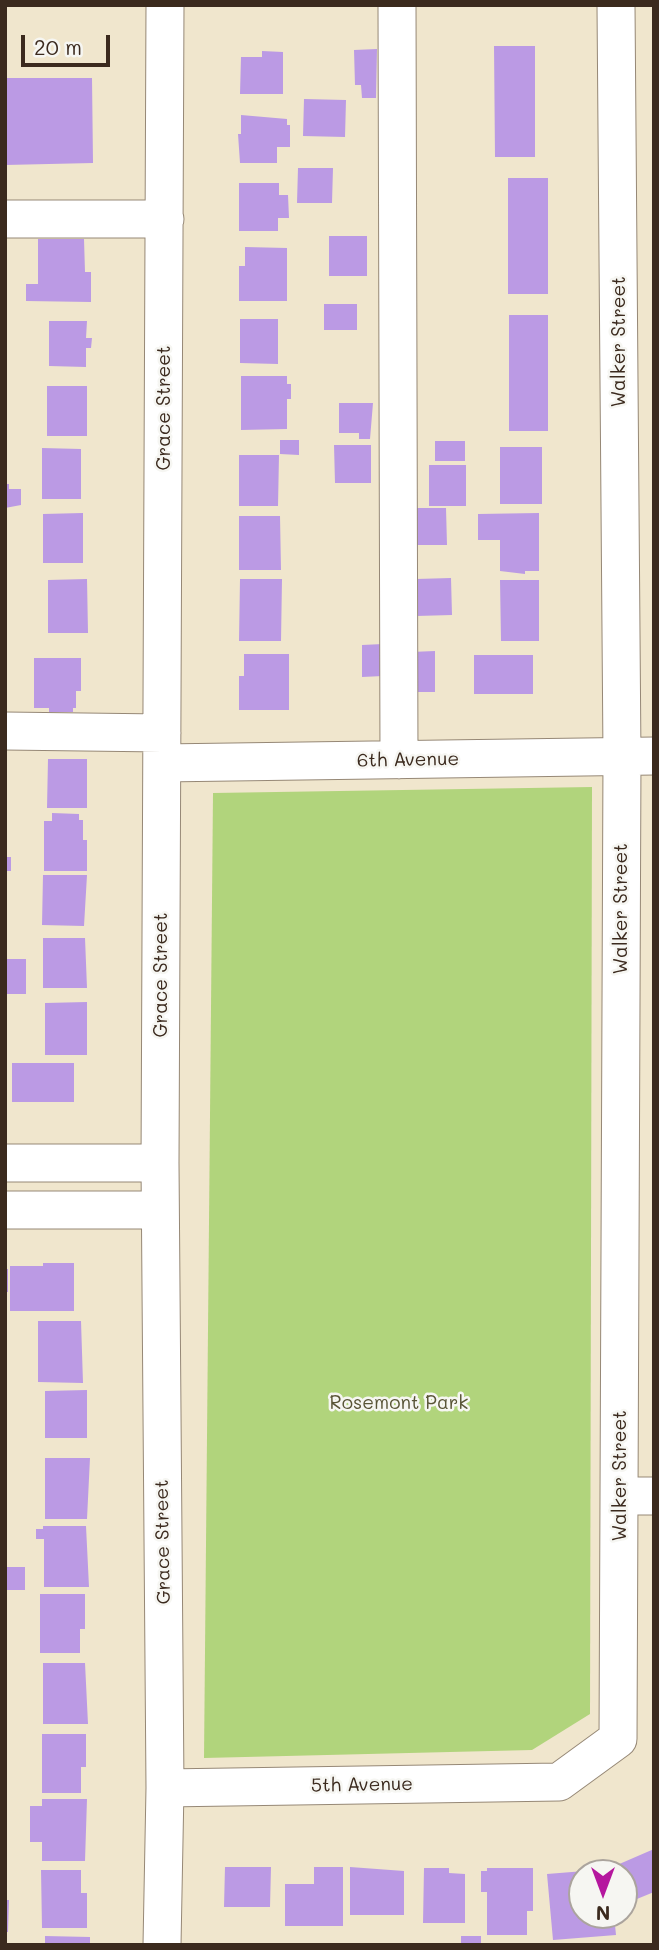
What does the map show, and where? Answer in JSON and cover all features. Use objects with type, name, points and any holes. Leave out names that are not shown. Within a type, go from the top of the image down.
[{"type":"street","name":"Grace Street","points":[[162,1945],[165,1788],[160,1163],[165,5]]},
{"type":"street","points":[[397,5],[399,760]]},
{"type":"street","name":"Walker Street","points":[[559,1782],[618,1739],[637,1496],[638,757],[616,5]]},
{"type":"street","points":[[5,219],[165,219]]},
{"type":"street","name":"6th Avenue","points":[[5,731],[162,748],[399,760],[638,757]]},
{"type":"street","points":[[5,1163],[160,1163]]},
{"type":"street","points":[[5,1210],[160,1210]]},
{"type":"street","name":"5th Avenue","points":[[165,1788],[559,1782]]},
{"type":"green space","name":"Rosemont Park","points":[[592,787],[590,1714],[532,1750],[204,1758],[213,793]]},
{"type":"building","points":[[494,46],[535,46],[535,157],[495,157]]},
{"type":"building","points":[[377,49],[376,98],[362,98],[361,85],[355,85],[354,50]]},
{"type":"building","points":[[262,51],[283,52],[283,94],[240,94],[241,57],[262,57]]},
{"type":"building","points":[[5,78],[92,78],[93,163],[5,165]]},
{"type":"building","points":[[304,99],[346,100],[345,137],[303,136]]},
{"type":"building","points":[[241,115],[287,119],[287,125],[290,125],[290,147],[277,147],[277,163],[240,163],[238,134],[241,134]]},
{"type":"building","points":[[298,168],[333,168],[332,203],[297,203]]},
{"type":"building","points":[[508,178],[548,178],[548,294],[508,294]]},
{"type":"building","points":[[239,183],[279,183],[279,195],[288,195],[289,218],[278,218],[278,231],[239,231]]},
{"type":"building","points":[[329,236],[367,236],[367,276],[329,276]]},
{"type":"building","points":[[38,239],[84,239],[85,272],[91,272],[91,302],[26,301],[26,284],[38,284]]},
{"type":"building","points":[[245,247],[287,248],[287,301],[239,301],[239,266],[245,266]]},
{"type":"building","points":[[324,304],[357,304],[357,330],[324,330]]},
{"type":"building","points":[[509,315],[548,315],[548,431],[509,431]]},
{"type":"building","points":[[240,319],[278,319],[278,364],[240,363]]},
{"type":"building","points":[[49,321],[87,321],[86,338],[92,338],[91,348],[86,348],[86,367],[49,366]]},
{"type":"building","points":[[241,376],[287,376],[287,384],[291,384],[291,399],[287,399],[287,429],[241,430]]},
{"type":"building","points":[[47,386],[87,386],[87,436],[47,436]]},
{"type":"building","points":[[339,403],[373,403],[370,439],[359,439],[359,433],[339,433]]},
{"type":"building","points":[[280,440],[299,440],[299,455],[280,454]]},
{"type":"building","points":[[435,441],[465,441],[465,461],[435,461]]},
{"type":"building","points":[[334,445],[371,445],[371,483],[335,483]]},
{"type":"building","points":[[500,447],[542,447],[542,504],[500,504]]},
{"type":"building","points":[[42,448],[81,449],[81,499],[42,499]]},
{"type":"building","points":[[239,455],[279,455],[278,506],[239,506]]},
{"type":"building","points":[[429,465],[466,465],[466,506],[429,506]]},
{"type":"building","points":[[5,484],[9,484],[9,489],[21,489],[21,505],[5,508]]},
{"type":"building","points":[[413,508],[446,508],[447,545],[413,545]]},
{"type":"building","points":[[83,513],[83,563],[43,563],[43,514]]},
{"type":"building","points":[[539,513],[539,571],[525,571],[525,574],[500,571],[500,540],[478,540],[478,514]]},
{"type":"building","points":[[239,516],[280,516],[281,570],[239,570]]},
{"type":"building","points":[[451,578],[452,615],[416,616],[416,579]]},
{"type":"building","points":[[87,579],[88,633],[48,633],[48,580]]},
{"type":"building","points":[[240,579],[282,579],[281,641],[239,641]]},
{"type":"building","points":[[500,580],[539,580],[539,641],[501,641]]},
{"type":"building","points":[[383,644],[383,676],[362,677],[362,645]]},
{"type":"building","points":[[435,651],[435,692],[411,692],[411,652]]},
{"type":"building","points":[[244,654],[289,654],[289,710],[239,710],[239,676],[244,676]]},
{"type":"building","points":[[474,655],[533,655],[533,694],[474,694]]},
{"type":"building","points":[[34,658],[81,658],[81,691],[76,691],[76,708],[73,708],[73,712],[49,712],[49,708],[34,708]]},
{"type":"building","points":[[48,759],[87,759],[87,808],[47,808]]},
{"type":"building","points":[[52,813],[79,814],[79,820],[83,820],[83,840],[87,840],[87,871],[44,871],[44,821],[52,821]]},
{"type":"building","points":[[5,857],[11,857],[11,871],[5,871]]},
{"type":"building","points":[[43,875],[87,875],[84,926],[42,925]]},
{"type":"building","points":[[43,938],[85,938],[87,988],[43,988]]},
{"type":"building","points":[[5,959],[26,959],[26,994],[5,994]]},
{"type":"building","points":[[87,1002],[87,1055],[45,1055],[45,1003]]},
{"type":"building","points":[[12,1063],[74,1063],[74,1102],[12,1102]]},
{"type":"building","points":[[43,1263],[74,1263],[74,1311],[10,1311],[10,1266],[43,1266]]},
{"type":"building","points":[[5,1269],[8,1269],[8,1292],[5,1292]]},
{"type":"building","points":[[38,1321],[81,1321],[83,1383],[38,1382]]},
{"type":"building","points":[[87,1390],[87,1438],[45,1438],[45,1391]]},
{"type":"building","points":[[45,1458],[90,1458],[87,1519],[45,1519]]},
{"type":"building","points":[[43,1526],[86,1526],[89,1587],[44,1587],[44,1539],[36,1539],[36,1529],[43,1529]]},
{"type":"building","points":[[5,1567],[25,1567],[25,1590],[5,1590]]},
{"type":"building","points":[[40,1594],[85,1594],[85,1629],[80,1629],[80,1653],[40,1653]]},
{"type":"building","points":[[43,1663],[85,1663],[88,1724],[43,1724]]},
{"type":"building","points":[[42,1734],[86,1734],[86,1767],[81,1767],[81,1793],[42,1793]]},
{"type":"building","points":[[42,1799],[87,1799],[85,1861],[42,1861],[42,1842],[30,1842],[30,1806],[42,1806]]},
{"type":"building","points":[[654,1849],[654,1892],[638,1899],[638,1859],[631,1859]]},
{"type":"building","points":[[225,1867],[271,1867],[270,1907],[224,1907]]},
{"type":"building","points":[[314,1867],[343,1867],[343,1926],[285,1926],[285,1884],[314,1884]]},
{"type":"building","points":[[350,1867],[404,1871],[404,1915],[350,1915]]},
{"type":"building","points":[[424,1868],[449,1868],[449,1873],[465,1874],[465,1923],[423,1923]]},
{"type":"building","points":[[487,1868],[533,1868],[533,1911],[527,1911],[527,1935],[487,1935],[487,1892],[481,1892],[481,1871],[487,1871]]},
{"type":"building","points":[[41,1870],[81,1870],[81,1893],[87,1893],[87,1928],[42,1928]]},
{"type":"building","points":[[568,1872],[568,1929],[615,1929],[616,1935],[553,1940],[547,1874]]},
{"type":"building","points":[[5,1900],[9,1900],[8,1932],[5,1932]]},
{"type":"building","points":[[45,1936],[90,1937],[90,1945],[45,1945]]},
{"type":"building","points":[[461,1936],[481,1936],[481,1945],[461,1945]]}]
